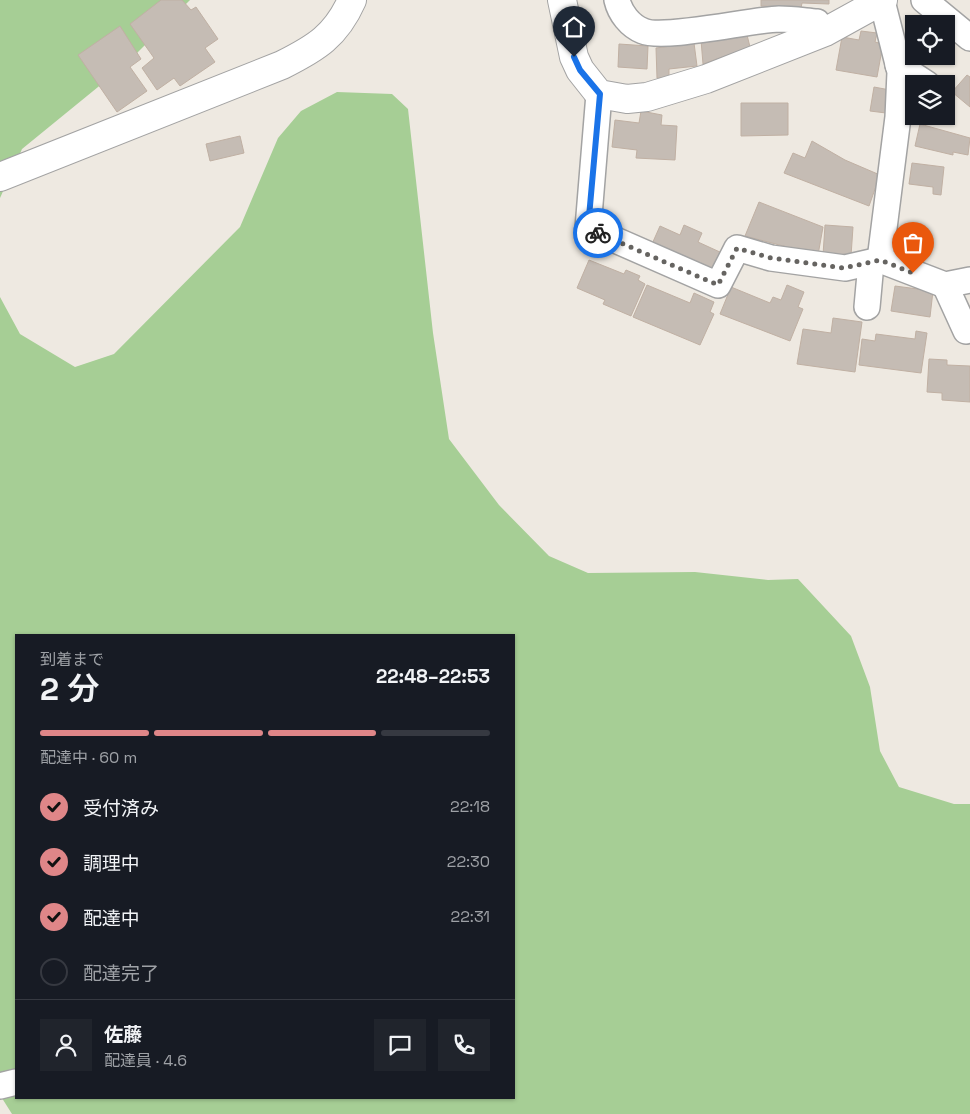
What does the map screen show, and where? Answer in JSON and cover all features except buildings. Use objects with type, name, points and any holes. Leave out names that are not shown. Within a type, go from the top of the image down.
[{"type":"street","points":[[0,177],[282,65],[310,51],[330,36],[345,16],[352,0]]},
{"type":"street","points":[[562,0],[574,57],[580,70],[600,94],[627,99],[647,97],[706,79],[825,32],[882,0],[900,72],[898,117],[876,262],[866,307]]},
{"type":"street","points":[[617,0],[619,8],[630,23],[644,32],[696,30],[780,19],[817,22],[825,32]]},
{"type":"street","points":[[924,0],[970,38]]},
{"type":"street","points":[[898,65],[913,75]]},
{"type":"street","points":[[600,94],[588,228],[718,285],[737,248],[771,258],[844,268],[876,262],[945,285],[970,280]]},
{"type":"street","points":[[945,285],[966,331]]},
{"type":"street","points":[[0,1086],[15,1082]]},
{"type":"green space","points":[[0,0],[190,0],[125,65],[22,149],[0,198]]},
{"type":"green space","points":[[337,92],[392,94],[408,109],[433,333],[449,439],[499,505],[549,556],[588,573],[695,572],[768,580],[798,579],[851,636],[870,687],[880,751],[899,787],[954,804],[970,804],[970,1114],[12,1114],[0,1095],[0,297],[20,334],[75,367],[114,354],[240,227],[278,138],[301,111]]},
{"type":"way so far","points":[[598,233],[718,285],[737,248],[771,258],[844,268],[880,260],[913,273]]},
{"type":"route","points":[[574,57],[580,70],[600,94],[588,228],[598,233]]}]
